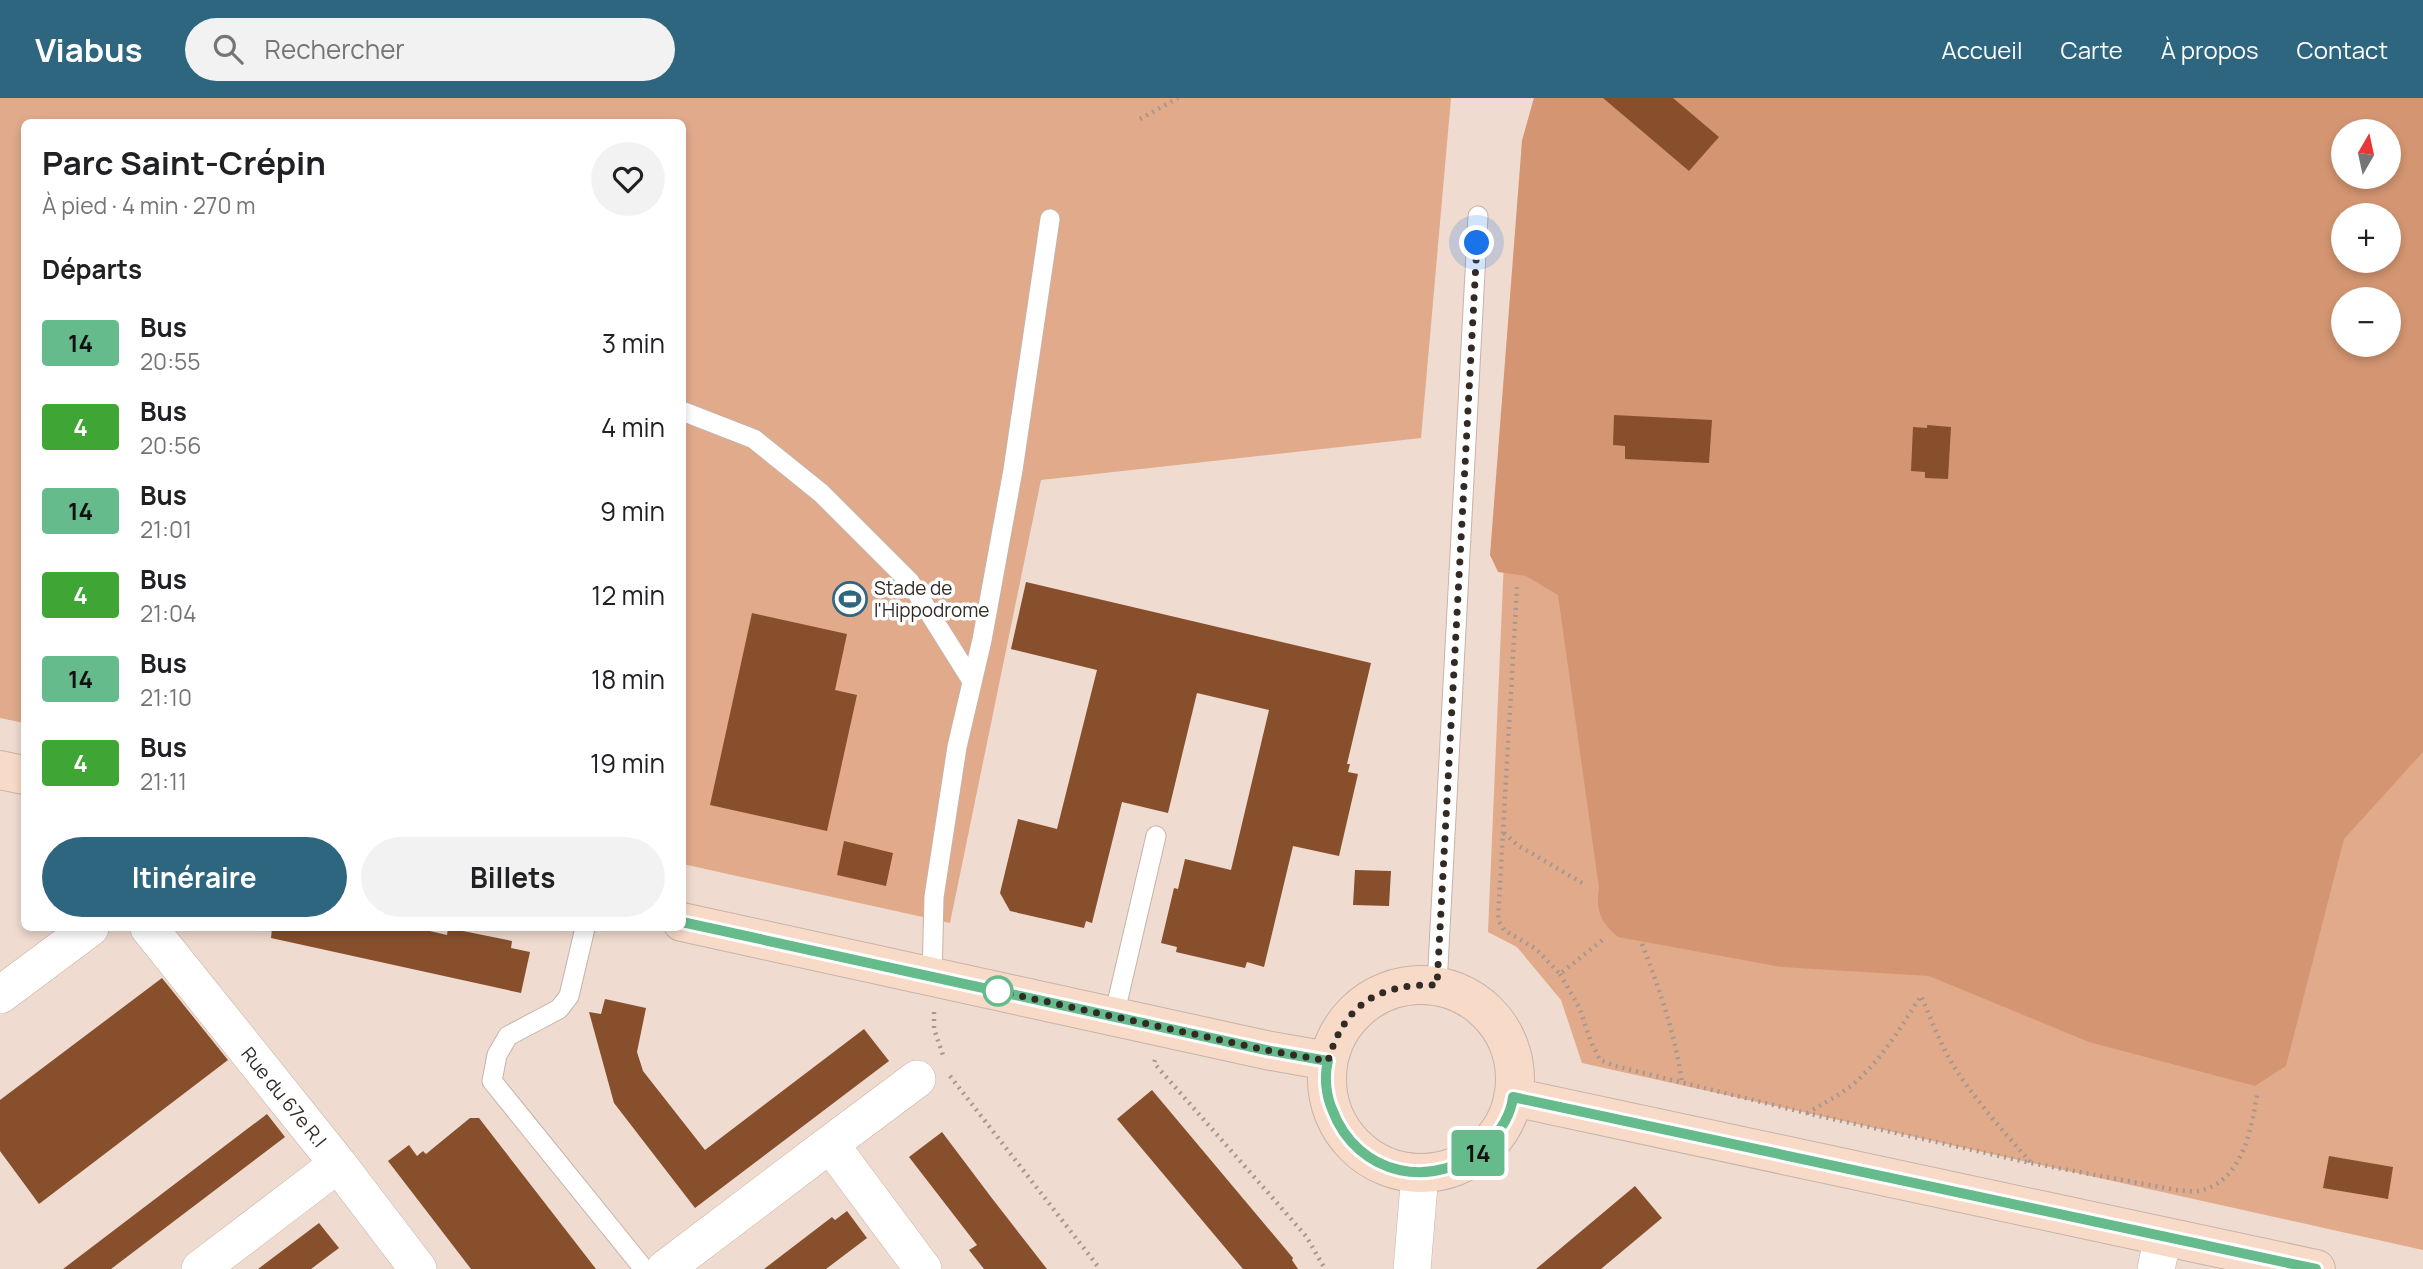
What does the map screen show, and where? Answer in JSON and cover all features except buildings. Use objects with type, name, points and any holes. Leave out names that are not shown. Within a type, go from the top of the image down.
[{"type":"street","points":[[0,770],[21,774]]},
{"type":"street","points":[[686,923],[1328,1061]]},
{"type":"street","points":[[0,995],[86,931]]},
{"type":"street","name":"Rue du 67e R.I","points":[[151,931],[338,1164],[418,1269]]},
{"type":"street","points":[[1406,985],[1437,985],[1467,996],[1492,1016],[1509,1043],[1516,1075],[1512,1106],[1497,1135],[1474,1157],[1445,1170],[1420,1173],[1382,1166],[1357,1149],[1338,1125],[1327,1097],[1328,1061],[1335,1037],[1353,1012],[1377,994],[1406,985]]},
{"type":"street","points":[[665,1269],[917,1079]]},
{"type":"street","points":[[1513,1097],[2160,1252],[2316,1269]]},
{"type":"street","points":[[830,1144],[923,1269]]},
{"type":"street","points":[[200,1269],[338,1164]]},
{"type":"street","points":[[1412,1269],[1420,1173]]},
{"type":"lane","points":[[1437,985],[1478,216]]},
{"type":"lane","points":[[932,976],[934,897],[957,747],[982,640],[1013,470],[1050,219]]},
{"type":"lane","points":[[686,413],[754,439],[821,493],[910,582],[972,681]]},
{"type":"lane","points":[[1114,1016],[1156,836]]},
{"type":"lane","points":[[584,931],[569,996],[559,1009],[508,1036],[498,1055],[492,1080],[644,1269]]},
{"type":"path","points":[[1139,119],[1178,98]]},
{"type":"path","points":[[1517,587],[1498,920],[1504,930],[1536,949],[1560,974],[1579,1007],[1600,1060],[1806,1113],[2031,1163],[2198,1191],[2218,1183],[2244,1151],[2257,1095]]},
{"type":"path","points":[[1503,832],[1519,846],[1584,884]]},
{"type":"path","points":[[1560,974],[1605,938]]},
{"type":"path","points":[[1642,944],[1670,1021],[1682,1082]]},
{"type":"path","points":[[932,976],[934,1029],[950,1076],[1100,1269]]},
{"type":"path","points":[[1806,1113],[1837,1096],[1862,1077],[1898,1032],[1921,996],[1953,1065],[2001,1129],[2031,1163]]},
{"type":"path","points":[[1162,1027],[1154,1063],[1307,1236],[1325,1269]]},
{"type":"shaded area","name":"Stade de l'Hippodrome","points":[[0,98],[1451,98],[1421,438],[1041,480],[950,923],[686,865],[686,119],[21,119],[21,722],[0,718]]},
{"type":"shaded area","points":[[1534,98],[2423,98],[2423,1250],[1582,1063],[1561,1000],[1517,947],[1488,932],[1522,141]]},
{"type":"shaded area","points":[[1534,98],[2423,98],[2423,752],[2344,839],[2286,1066],[2255,1086],[2089,1042],[1929,976],[1782,967],[1618,937],[1607,927],[1599,909],[1599,888],[1558,595],[1526,576],[1498,572],[1490,555],[1522,141]]},
{"type":"bus line","name":"14","points":[[686,923],[1266,1050],[1328,1061],[1327,1097],[1338,1125],[1357,1149],[1382,1166],[1414,1173],[1445,1170],[1474,1157],[1497,1135],[1512,1106],[1513,1097],[2316,1269]]},
{"type":"place","name":"Stade de l'Hippodrome","points":[[850,599]]},
{"type":"route","points":[[998,991],[1266,1050],[1328,1061],[1335,1037],[1353,1012],[1377,994],[1406,985],[1437,985],[1477,243]]}]
